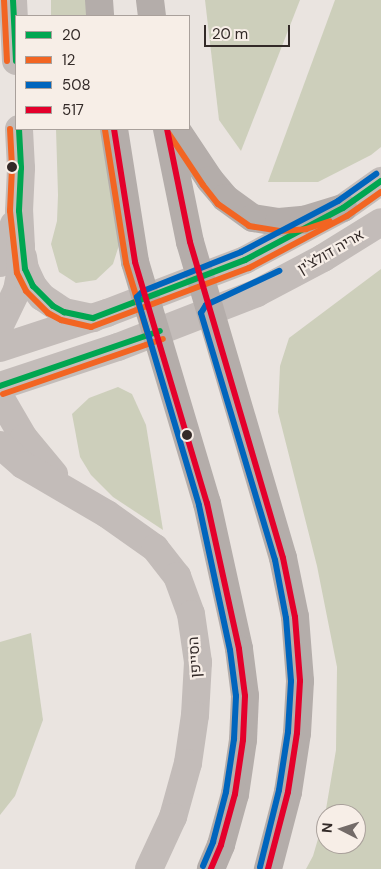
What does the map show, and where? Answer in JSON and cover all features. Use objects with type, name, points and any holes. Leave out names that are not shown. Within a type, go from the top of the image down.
[{"type":"main road","points":[[99,0],[100,15]]},
{"type":"main road","points":[[150,0],[152,15]]},
{"type":"main road","points":[[114,130],[135,262],[207,503],[231,603],[240,650],[244,696],[243,740],[235,794],[221,845],[211,869]]},
{"type":"main road","points":[[167,130],[180,199],[200,278],[283,558],[295,617],[300,681],[296,733],[288,792],[268,869]]},
{"type":"main road","points":[[177,130],[225,198],[253,218],[279,222],[304,220],[344,208]]},
{"type":"street","points":[[13,0],[15,41]]},
{"type":"street","points":[[0,325],[17,290],[11,255],[18,211],[21,168],[20,130]]},
{"type":"street","points":[[0,348],[146,299],[245,260],[344,208],[381,181]]},
{"type":"street","name":"אריה דולצ'ין","points":[[0,386],[156,333],[257,293],[323,258],[381,222]]},
{"type":"street","points":[[11,255],[24,269],[33,286],[42,297],[64,312],[93,318]]},
{"type":"street","name":"הסייפן","points":[[0,397],[24,438],[71,491]]},
{"type":"street","name":"הסייפן","points":[[0,445],[23,465],[71,491],[155,548],[177,576],[191,614],[198,662],[195,715],[188,763],[173,817],[149,869]]},
{"type":"green space","points":[[51,0],[87,0],[87,15],[51,15]]},
{"type":"green space","points":[[205,0],[300,0],[241,151],[219,120]]},
{"type":"green space","points":[[335,0],[381,0],[381,147],[371,155],[318,182],[268,182]]},
{"type":"green space","points":[[56,130],[103,130],[120,242],[113,264],[96,280],[76,283],[59,272],[51,244],[57,221]]},
{"type":"green space","points":[[381,269],[381,869],[306,869],[316,846],[316,854],[366,854],[366,804],[327,804],[336,750],[337,667],[317,566],[278,412],[280,366],[289,338]]},
{"type":"green space","points":[[118,387],[132,394],[146,425],[163,530],[113,497],[91,475],[80,457],[72,414],[89,398]]},
{"type":"green space","points":[[31,633],[43,720],[15,796],[0,815],[0,642]]},
{"type":"transit line","name":"12","points":[[4,0],[7,61]]},
{"type":"transit line","name":"20","points":[[13,0],[15,41]]},
{"type":"transit line","name":"12","points":[[10,129],[12,168],[10,211],[17,273],[26,291],[48,313],[61,320],[91,327],[249,268],[347,216],[381,192]]},
{"type":"transit line","name":"20","points":[[19,130],[21,168],[19,211],[25,269],[33,286],[53,306],[64,312],[93,318],[245,260],[343,208],[381,181]]},
{"type":"transit line","name":"12","points":[[105,130],[126,263],[148,335]]},
{"type":"transit line","name":"517","points":[[114,130],[135,262],[207,503],[239,649],[245,696],[243,740],[235,794],[221,845],[211,869]]},
{"type":"transit line","name":"517","points":[[167,130],[190,242],[283,558],[295,617],[300,681],[297,733],[288,792],[268,869]]},
{"type":"transit line","name":"12","points":[[169,134],[218,204],[249,226],[280,231],[306,229],[330,221]]},
{"type":"transit line","name":"508","points":[[203,866],[213,842],[226,792],[234,739],[236,696],[230,650],[199,505],[137,297],[143,291],[241,252],[338,201],[376,174]]},
{"type":"transit line","name":"508","points":[[260,867],[279,790],[288,732],[291,681],[286,618],[275,560],[201,313],[206,305],[279,271]]},
{"type":"transit line","name":"20","points":[[0,386],[160,331]]},
{"type":"transit line","name":"12","points":[[3,394],[163,339]]}]
